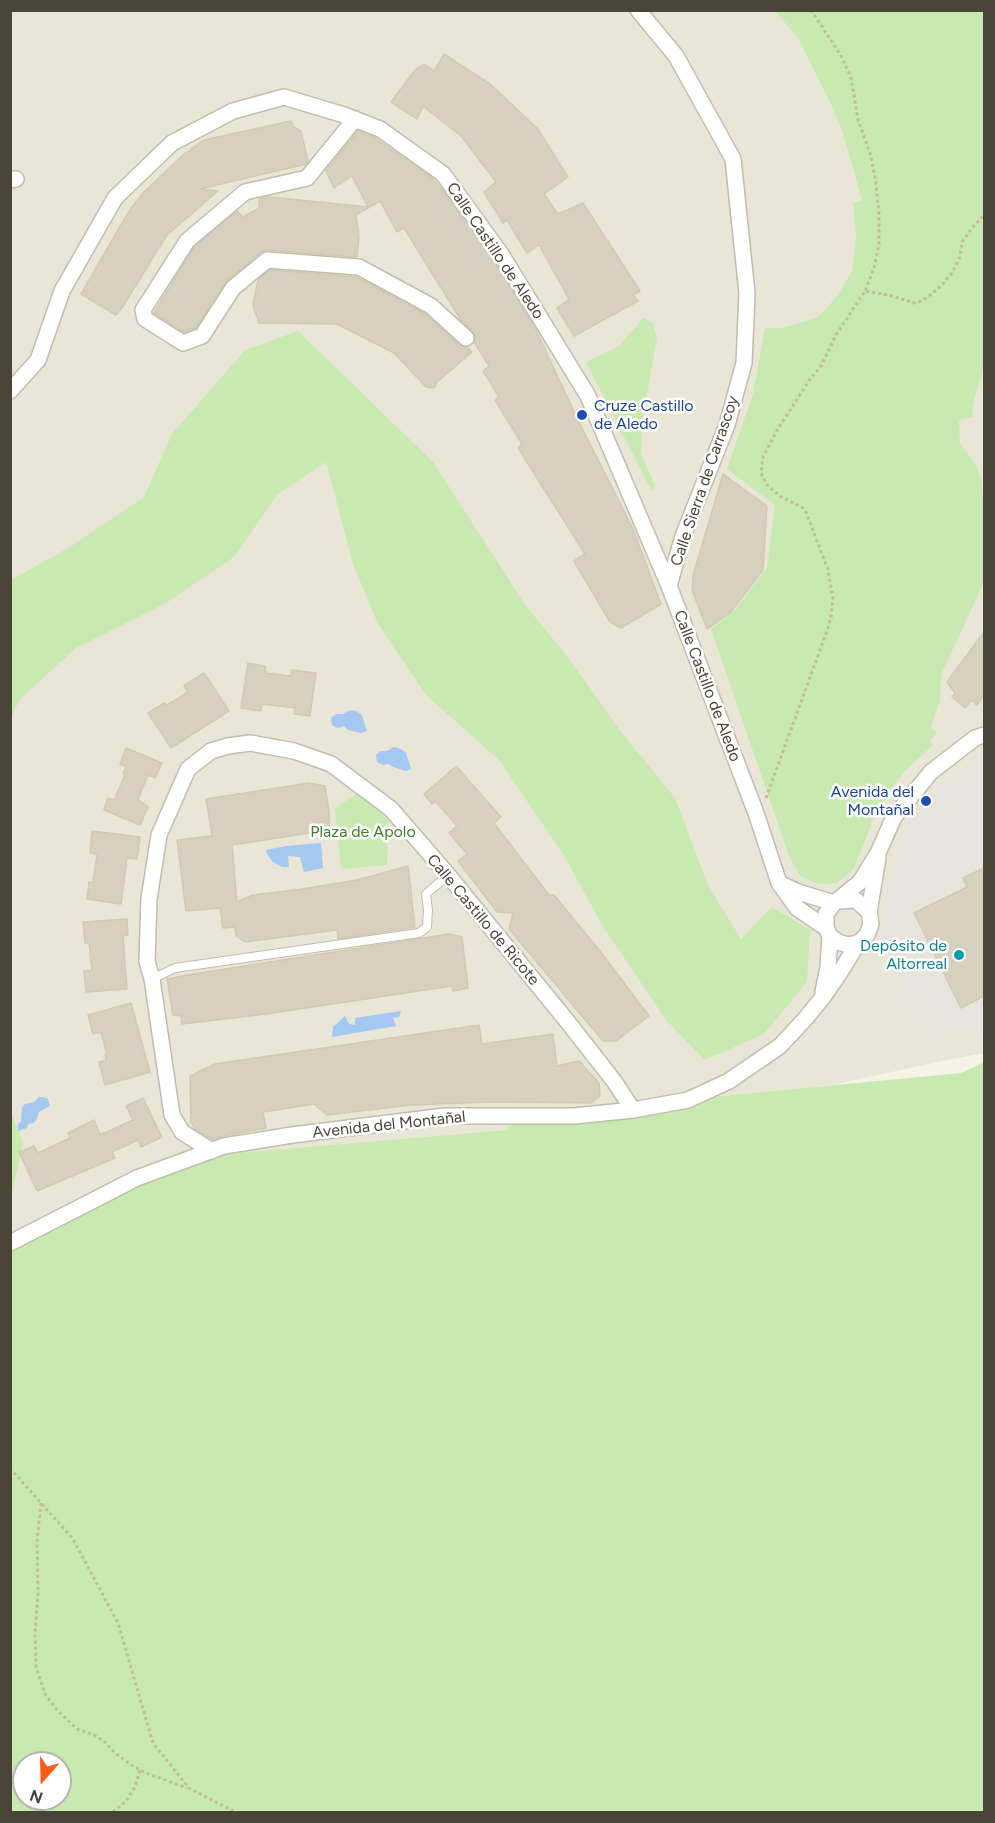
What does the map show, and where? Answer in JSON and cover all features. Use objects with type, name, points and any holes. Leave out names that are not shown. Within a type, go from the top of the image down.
[{"type":"street","name":"Calle Sierra de Carrascoy","points":[[638,10],[676,56],[733,159],[747,292],[744,363],[727,424],[683,536],[669,586]]},
{"type":"street","name":"Calle Castillo de Aledo","points":[[10,391],[38,360],[62,291],[115,198],[172,143],[233,111],[284,97],[380,129],[443,174],[501,254],[588,396],[669,586],[756,813],[779,883],[797,909],[828,932]]},
{"type":"street","points":[[355,119],[307,178],[245,192],[187,241],[143,310],[145,319],[183,343],[202,336],[233,288],[267,260],[359,267],[431,306],[466,338]]},
{"type":"street","points":[[878,853],[869,912],[871,924],[867,935],[858,943],[848,945],[838,942],[828,932],[826,915],[836,902],[860,882],[878,853],[894,818],[931,772],[975,738],[984,735]]},
{"type":"street","name":"Calle Castillo de Ricote","points":[[212,1151],[182,1132],[172,1114],[152,979],[147,961],[149,898],[159,835],[188,769],[211,751],[250,743],[294,751],[331,764],[391,810],[448,875],[567,1021],[614,1081],[633,1110]]},
{"type":"street","points":[[779,883],[798,892],[836,902],[856,900],[869,912]]},
{"type":"street","name":"Avenida del Montañal","points":[[822,997],[828,967],[828,932]]},
{"type":"street","name":"Avenida del Montañal","points":[[10,1243],[137,1178],[224,1146],[445,1116],[574,1116],[633,1110],[688,1100],[729,1081],[780,1046],[822,997],[858,943]]},
{"type":"lane","points":[[152,979],[175,969],[418,933],[427,927],[426,894],[448,875]]},
{"type":"path","points":[[756,813],[769,795],[828,628],[833,599],[828,570],[806,512],[767,485],[760,473],[761,466],[767,447],[810,379],[821,366],[836,335],[865,291],[874,268],[879,244],[879,213],[875,177],[857,113],[851,77],[840,54],[811,10]]},
{"type":"path","points":[[865,291],[914,303],[922,301],[943,284],[952,273],[960,257],[962,242],[984,215]]},
{"type":"path","points":[[10,1468],[73,1539],[118,1623],[153,1743],[189,1788]]},
{"type":"path","points":[[41,1503],[37,1541],[38,1593],[35,1633],[36,1667],[45,1694],[57,1710],[77,1729],[105,1742],[123,1760],[140,1770],[189,1788],[235,1812]]},
{"type":"path","points":[[114,1812],[126,1801],[135,1787],[140,1770]]},
{"type":"shaded area","points":[[11,11],[984,11],[984,1053],[827,1086],[674,1101],[11,1243]]},
{"type":"shaded area","points":[[984,755],[984,1029],[976,1033],[957,1036],[940,1031],[906,998],[880,941],[896,854],[917,813],[943,782]]},
{"type":"green space","points":[[775,11],[984,11],[984,369],[974,399],[973,417],[959,420],[960,443],[976,465],[981,477],[984,508],[983,584],[941,675],[940,701],[931,726],[937,734],[930,740],[933,745],[904,772],[890,790],[873,820],[851,872],[837,883],[827,884],[815,883],[800,876],[789,856],[711,629],[736,609],[767,568],[775,505],[727,469],[753,394],[765,328],[780,328],[814,319],[823,313],[839,293],[852,271],[856,236],[853,203],[862,200],[842,130],[829,100],[799,39]]},
{"type":"green space","points":[[643,318],[653,323],[657,338],[643,418],[641,454],[655,486],[652,492],[586,362],[619,346]]},
{"type":"green space","points":[[298,331],[433,462],[526,606],[567,656],[622,733],[675,798],[708,885],[741,939],[772,907],[810,930],[807,982],[764,1034],[705,1060],[666,1020],[604,928],[563,854],[499,760],[426,695],[377,622],[353,564],[326,462],[277,495],[234,557],[166,603],[76,648],[20,699],[11,718],[11,580],[70,547],[144,497],[172,434],[245,350]]},
{"type":"green space","name":"Plaza de Apolo","points":[[358,793],[388,820],[387,865],[341,869],[335,808]]},
{"type":"green space","points":[[984,1062],[984,1812],[11,1812],[11,1243],[180,1158],[507,1130],[513,1116],[961,1073]]},
{"type":"green space","points":[[11,1112],[23,1142],[11,1199]]},
{"type":"water","points":[[350,710],[362,715],[367,731],[361,733],[348,730],[344,726],[338,728],[332,725],[331,718]]},
{"type":"water","points":[[394,747],[406,753],[411,769],[406,771],[377,762],[376,755]]},
{"type":"water","points":[[321,843],[323,868],[304,872],[300,857],[288,856],[289,867],[282,867],[273,862],[266,850],[286,846]]},
{"type":"water","points":[[401,1011],[399,1017],[393,1018],[396,1026],[332,1037],[333,1027],[345,1016],[349,1024],[355,1025],[355,1018]]},
{"type":"water","points":[[39,1097],[48,1099],[50,1106],[39,1112],[34,1123],[18,1131],[22,1108]]},
{"type":"building","points":[[444,54],[490,84],[537,128],[568,177],[544,194],[558,214],[583,203],[640,291],[633,295],[638,301],[574,336],[557,308],[569,299],[539,245],[527,253],[507,220],[503,223],[484,192],[496,182],[461,136],[423,106],[417,119],[391,102],[415,70],[424,64],[434,71]]},
{"type":"building","points":[[291,121],[294,127],[301,131],[308,162],[306,164],[200,189],[218,191],[167,235],[116,315],[81,294],[129,211],[144,192],[183,155],[204,140]]},
{"type":"building","points":[[358,131],[375,138],[432,178],[493,259],[534,326],[633,529],[661,604],[621,628],[610,622],[574,561],[585,554],[518,448],[522,444],[495,400],[499,397],[483,371],[489,366],[474,342],[475,335],[461,320],[404,228],[397,232],[380,201],[356,215],[359,237],[357,257],[267,250],[261,252],[227,281],[196,328],[184,332],[154,313],[194,247],[237,211],[243,217],[259,208],[259,199],[269,197],[368,207],[352,176],[334,188],[326,171]]},
{"type":"building","points":[[270,270],[356,277],[425,314],[459,345],[467,347],[472,352],[437,382],[434,388],[426,387],[394,353],[337,324],[259,323],[253,305],[258,280]]},
{"type":"building","points":[[723,474],[767,506],[763,570],[730,613],[707,629],[692,590],[693,576]]},
{"type":"building","points":[[984,632],[984,695],[977,705],[972,700],[965,708],[952,697],[955,693],[947,682]]},
{"type":"building","points":[[248,663],[265,666],[266,673],[291,676],[292,670],[316,673],[310,716],[294,714],[295,708],[262,704],[261,711],[241,708]]},
{"type":"building","points":[[204,673],[229,711],[171,748],[148,713],[188,692],[184,686]]},
{"type":"building","points":[[126,748],[162,763],[155,778],[148,775],[138,799],[148,807],[140,825],[104,810],[108,798],[114,800],[125,775],[123,774],[126,766],[120,764]]},
{"type":"building","points":[[456,766],[501,817],[494,823],[549,895],[554,895],[649,1016],[616,1041],[603,1041],[509,929],[513,913],[497,912],[458,861],[467,854],[449,833],[457,826],[435,801],[432,804],[424,794]]},
{"type":"building","points":[[309,783],[325,786],[329,810],[329,830],[232,845],[237,902],[253,895],[357,880],[408,866],[415,927],[338,939],[337,930],[245,942],[236,936],[235,927],[223,928],[220,908],[186,911],[177,840],[212,836],[206,799]]},
{"type":"building","points":[[92,831],[140,837],[137,859],[127,858],[121,904],[87,899],[89,882],[93,883],[97,854],[90,853]]},
{"type":"building","name":"Depósito de Altorreal","points":[[984,868],[984,996],[961,1008],[914,913],[967,887],[963,878]]},
{"type":"building","points":[[127,919],[128,935],[123,936],[127,989],[86,992],[84,971],[92,971],[89,943],[85,943],[83,922]]},
{"type":"building","points":[[449,934],[462,937],[468,988],[453,991],[452,986],[266,1014],[182,1024],[181,1016],[173,1015],[167,979]]},
{"type":"building","points":[[131,1003],[150,1072],[105,1085],[99,1062],[106,1060],[105,1055],[107,1055],[101,1032],[93,1034],[88,1015]]},
{"type":"building","points":[[479,1025],[482,1044],[553,1034],[557,1066],[579,1061],[599,1083],[600,1096],[591,1103],[492,1102],[411,1105],[327,1115],[314,1104],[263,1112],[266,1128],[222,1136],[213,1140],[194,1128],[191,1122],[190,1076],[215,1064]]},
{"type":"building","points":[[143,1098],[162,1137],[141,1147],[138,1140],[112,1152],[115,1158],[37,1191],[19,1152],[34,1146],[38,1153],[70,1138],[68,1133],[94,1120],[100,1134],[107,1132],[133,1120],[126,1106]]},
{"type":"place","name":"Cruze Castillo de Aledo","points":[[582,415]]},
{"type":"place","name":"Avenida del Montañal","points":[[926,801]]},
{"type":"place","name":"Depósito de Altorreal","points":[[959,955]]}]
